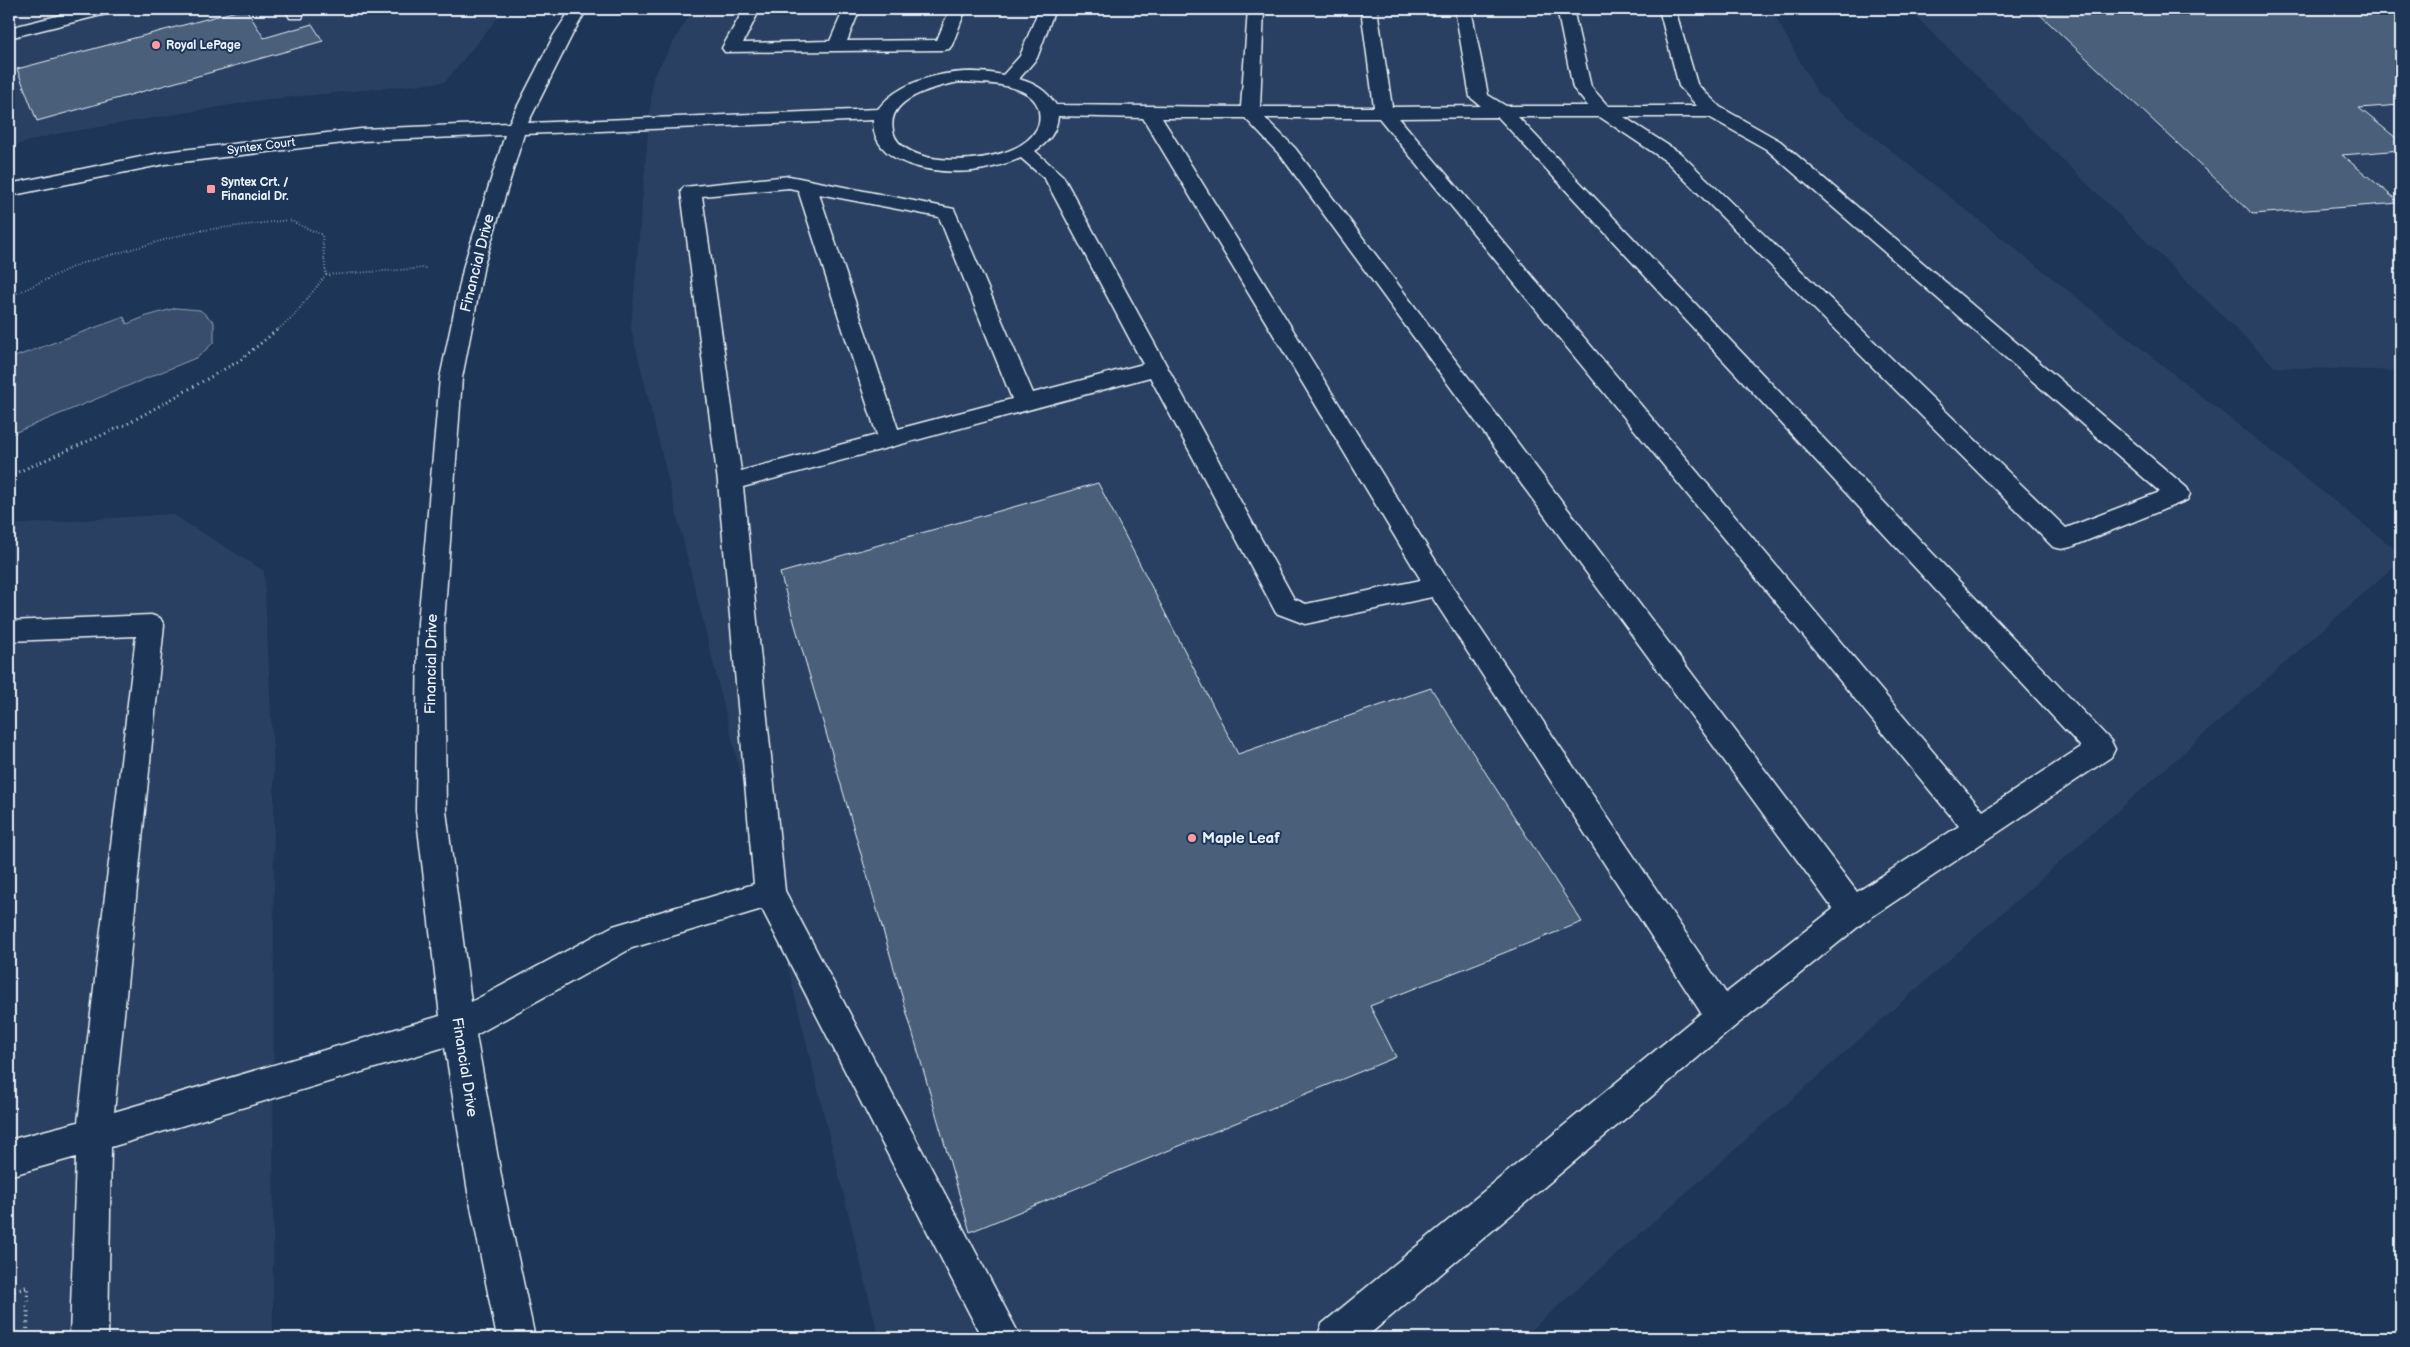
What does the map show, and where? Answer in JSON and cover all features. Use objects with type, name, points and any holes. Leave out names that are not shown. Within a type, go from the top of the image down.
[{"type":"street","points":[[15,32],[46,9]]},
{"type":"street","points":[[15,32],[104,9]]},
{"type":"street","name":"Financial Drive","points":[[516,1338],[486,1192],[458,1027],[431,811],[431,623],[451,378],[474,265],[516,128],[563,35],[579,9]]},
{"type":"street","points":[[752,9],[731,48],[943,45],[958,9]]},
{"type":"street","points":[[836,47],[852,9]]},
{"type":"street","points":[[1008,80],[1028,58],[1047,9]]},
{"type":"street","points":[[1256,9],[1250,113],[1288,152],[1853,912]]},
{"type":"street","points":[[1369,9],[1384,112],[1980,829]]},
{"type":"street","points":[[1336,1338],[1722,1016],[1853,912],[2101,749],[1503,112],[1478,97],[1463,9]]},
{"type":"street","points":[[1564,9],[1582,88],[1603,112],[1673,157],[2062,540],[2178,494],[1773,145],[1713,111],[1688,86],[1667,9]]},
{"type":"street","points":[[958,77],[984,77],[1008,80],[1028,87],[1042,98],[1050,110],[1049,124],[1040,138],[1023,150],[1001,159],[974,165],[947,165],[921,161],[900,153],[887,142],[881,128],[884,114],[894,101],[912,90],[934,82],[958,77]]},
{"type":"street","points":[[1050,110],[1149,113],[1713,111]]},
{"type":"street","points":[[1149,113],[1438,586],[1722,1016]]},
{"type":"street","name":"Syntex Court","points":[[9,190],[165,158],[278,143],[361,135],[884,114]]},
{"type":"street","points":[[1023,150],[1053,176],[1285,606],[1305,614],[1438,586]]},
{"type":"street","points":[[1002,1338],[770,893],[730,482],[690,191],[788,182],[947,213],[1025,403]]},
{"type":"street","points":[[807,186],[890,439]]},
{"type":"street","points":[[730,482],[1156,368]]},
{"type":"street","points":[[9,631],[151,625],[94,1135],[89,1338]]},
{"type":"street","points":[[9,1158],[94,1135],[458,1027],[624,936],[770,893]]},
{"type":"path","points":[[9,297],[79,264],[196,231],[289,220],[322,236],[326,275],[292,318],[239,362],[127,424],[9,476]]},
{"type":"path","points":[[326,275],[474,265]]},
{"type":"path","points":[[9,1292],[28,1287],[28,1338]]},
{"type":"shaded area","points":[[9,9],[505,9],[445,82],[261,100],[51,135],[9,147]]},
{"type":"shaded area","points":[[693,9],[1771,9],[1817,92],[2401,554],[2401,560],[1522,1338],[879,1338],[631,328],[653,77]]},
{"type":"shaded area","points":[[1908,9],[2401,9],[2401,371],[2275,367]]},
{"type":"shaded area","points":[[176,308],[200,310],[214,322],[214,342],[198,357],[9,435],[9,359],[124,317],[127,324]]},
{"type":"shaded area","points":[[172,514],[264,571],[274,775],[273,1338],[9,1338],[9,525]]},
{"type":"building","points":[[246,9],[264,38],[312,24],[323,41],[37,121],[17,69]]},
{"type":"building","points":[[2034,9],[2401,9],[2401,105],[2359,108],[2401,142],[2401,150],[2342,155],[2400,203],[2253,214]]},
{"type":"building","name":"Maple Leaf","points":[[1098,483],[1238,754],[1431,688],[1582,922],[1370,1006],[1396,1057],[970,1232],[780,573]]},
{"type":"place","name":"Royal LePage","points":[[156,45]]},
{"type":"place","name":"Syntex Crt. / Financial Dr.","points":[[211,189]]},
{"type":"place","name":"Maple Leaf","points":[[1192,838]]}]
